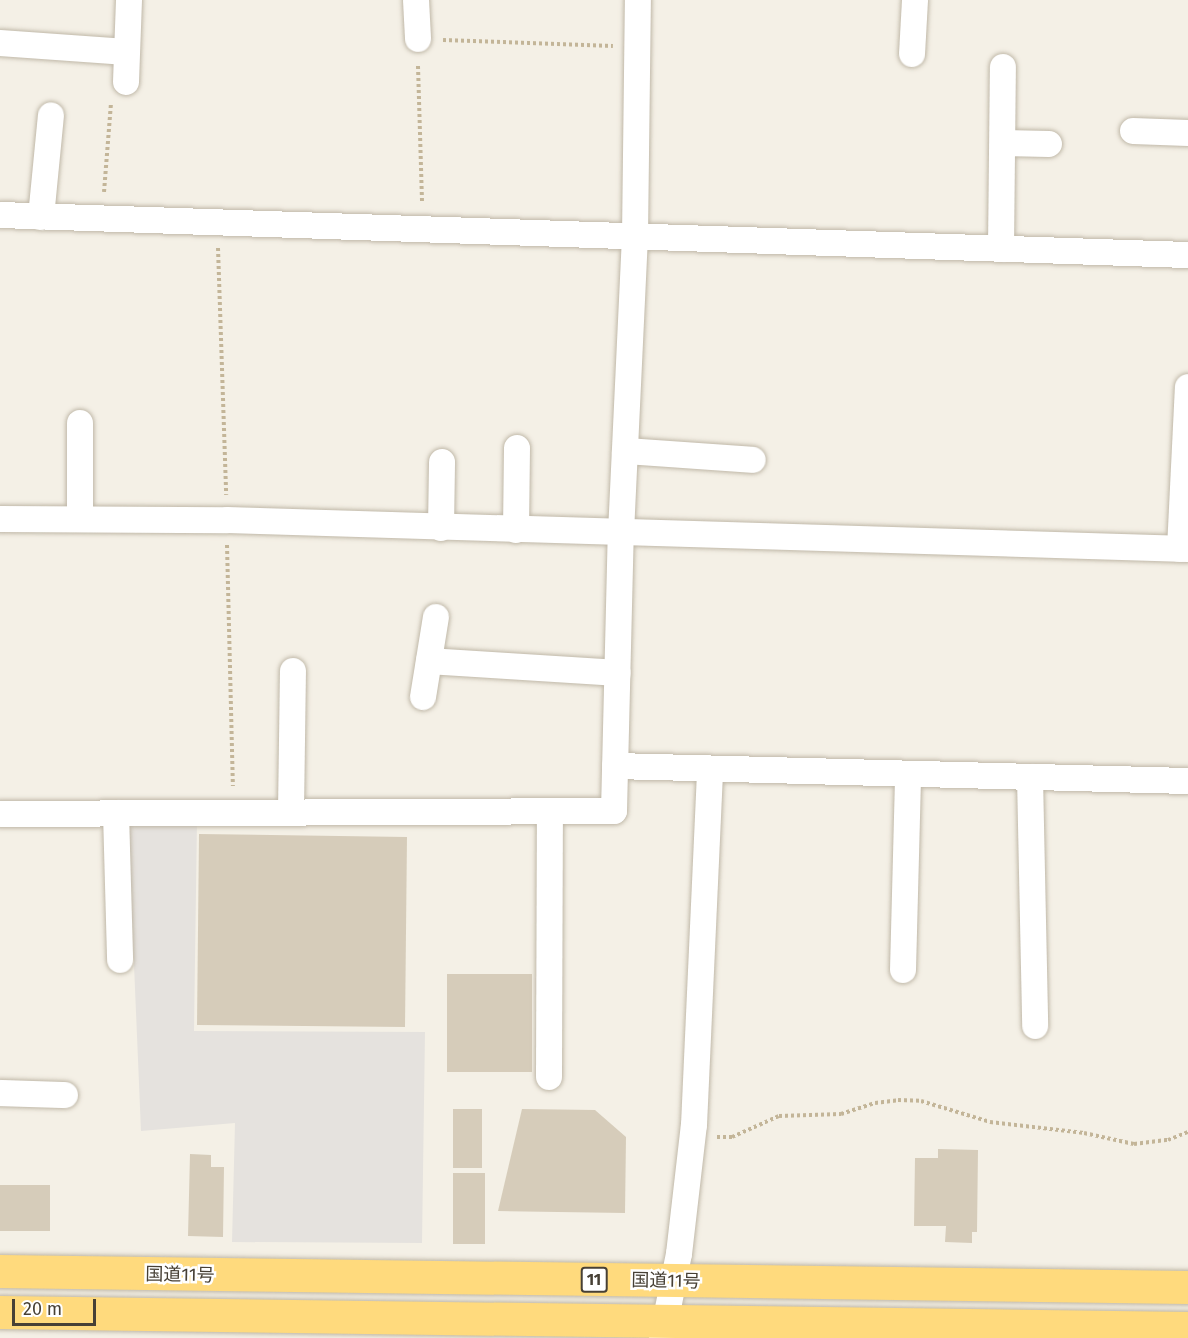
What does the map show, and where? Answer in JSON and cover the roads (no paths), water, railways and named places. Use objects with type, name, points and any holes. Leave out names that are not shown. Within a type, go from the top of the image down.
[{"type":"highway","name":"国道11号","points":[[0,1271],[1188,1287]]},
{"type":"highway","name":"11","points":[[0,1312],[663,1330],[1188,1328]]},
{"type":"street","points":[[126,82],[129,0]]},
{"type":"street","points":[[416,0],[418,39]]},
{"type":"street","points":[[0,814],[614,810],[621,533],[635,237],[638,0]]},
{"type":"street","points":[[912,54],[915,0]]},
{"type":"street","points":[[0,43],[127,52]]},
{"type":"street","points":[[1001,249],[1003,67]]},
{"type":"street","points":[[41,217],[51,115]]},
{"type":"street","points":[[1133,131],[1188,133]]},
{"type":"street","points":[[1003,143],[1049,144]]},
{"type":"street","points":[[0,215],[1188,255]]},
{"type":"street","points":[[0,519],[441,528],[1184,549],[1188,387]]},
{"type":"street","points":[[80,423],[80,519]]},
{"type":"street","points":[[516,530],[517,448]]},
{"type":"street","points":[[625,451],[753,460]]},
{"type":"street","points":[[441,528],[442,462]]},
{"type":"street","points":[[423,697],[436,617]]},
{"type":"street","points":[[429,661],[618,673]]},
{"type":"street","points":[[291,812],[293,671]]},
{"type":"street","points":[[615,766],[1188,781]]},
{"type":"street","points":[[663,1330],[674,1281],[693,1137],[710,769]]},
{"type":"street","points":[[903,970],[908,774]]},
{"type":"street","points":[[1030,777],[1035,1026]]},
{"type":"street","points":[[549,1077],[550,811]]},
{"type":"street","points":[[116,813],[120,960]]},
{"type":"street","points":[[0,1093],[65,1095]]}]
